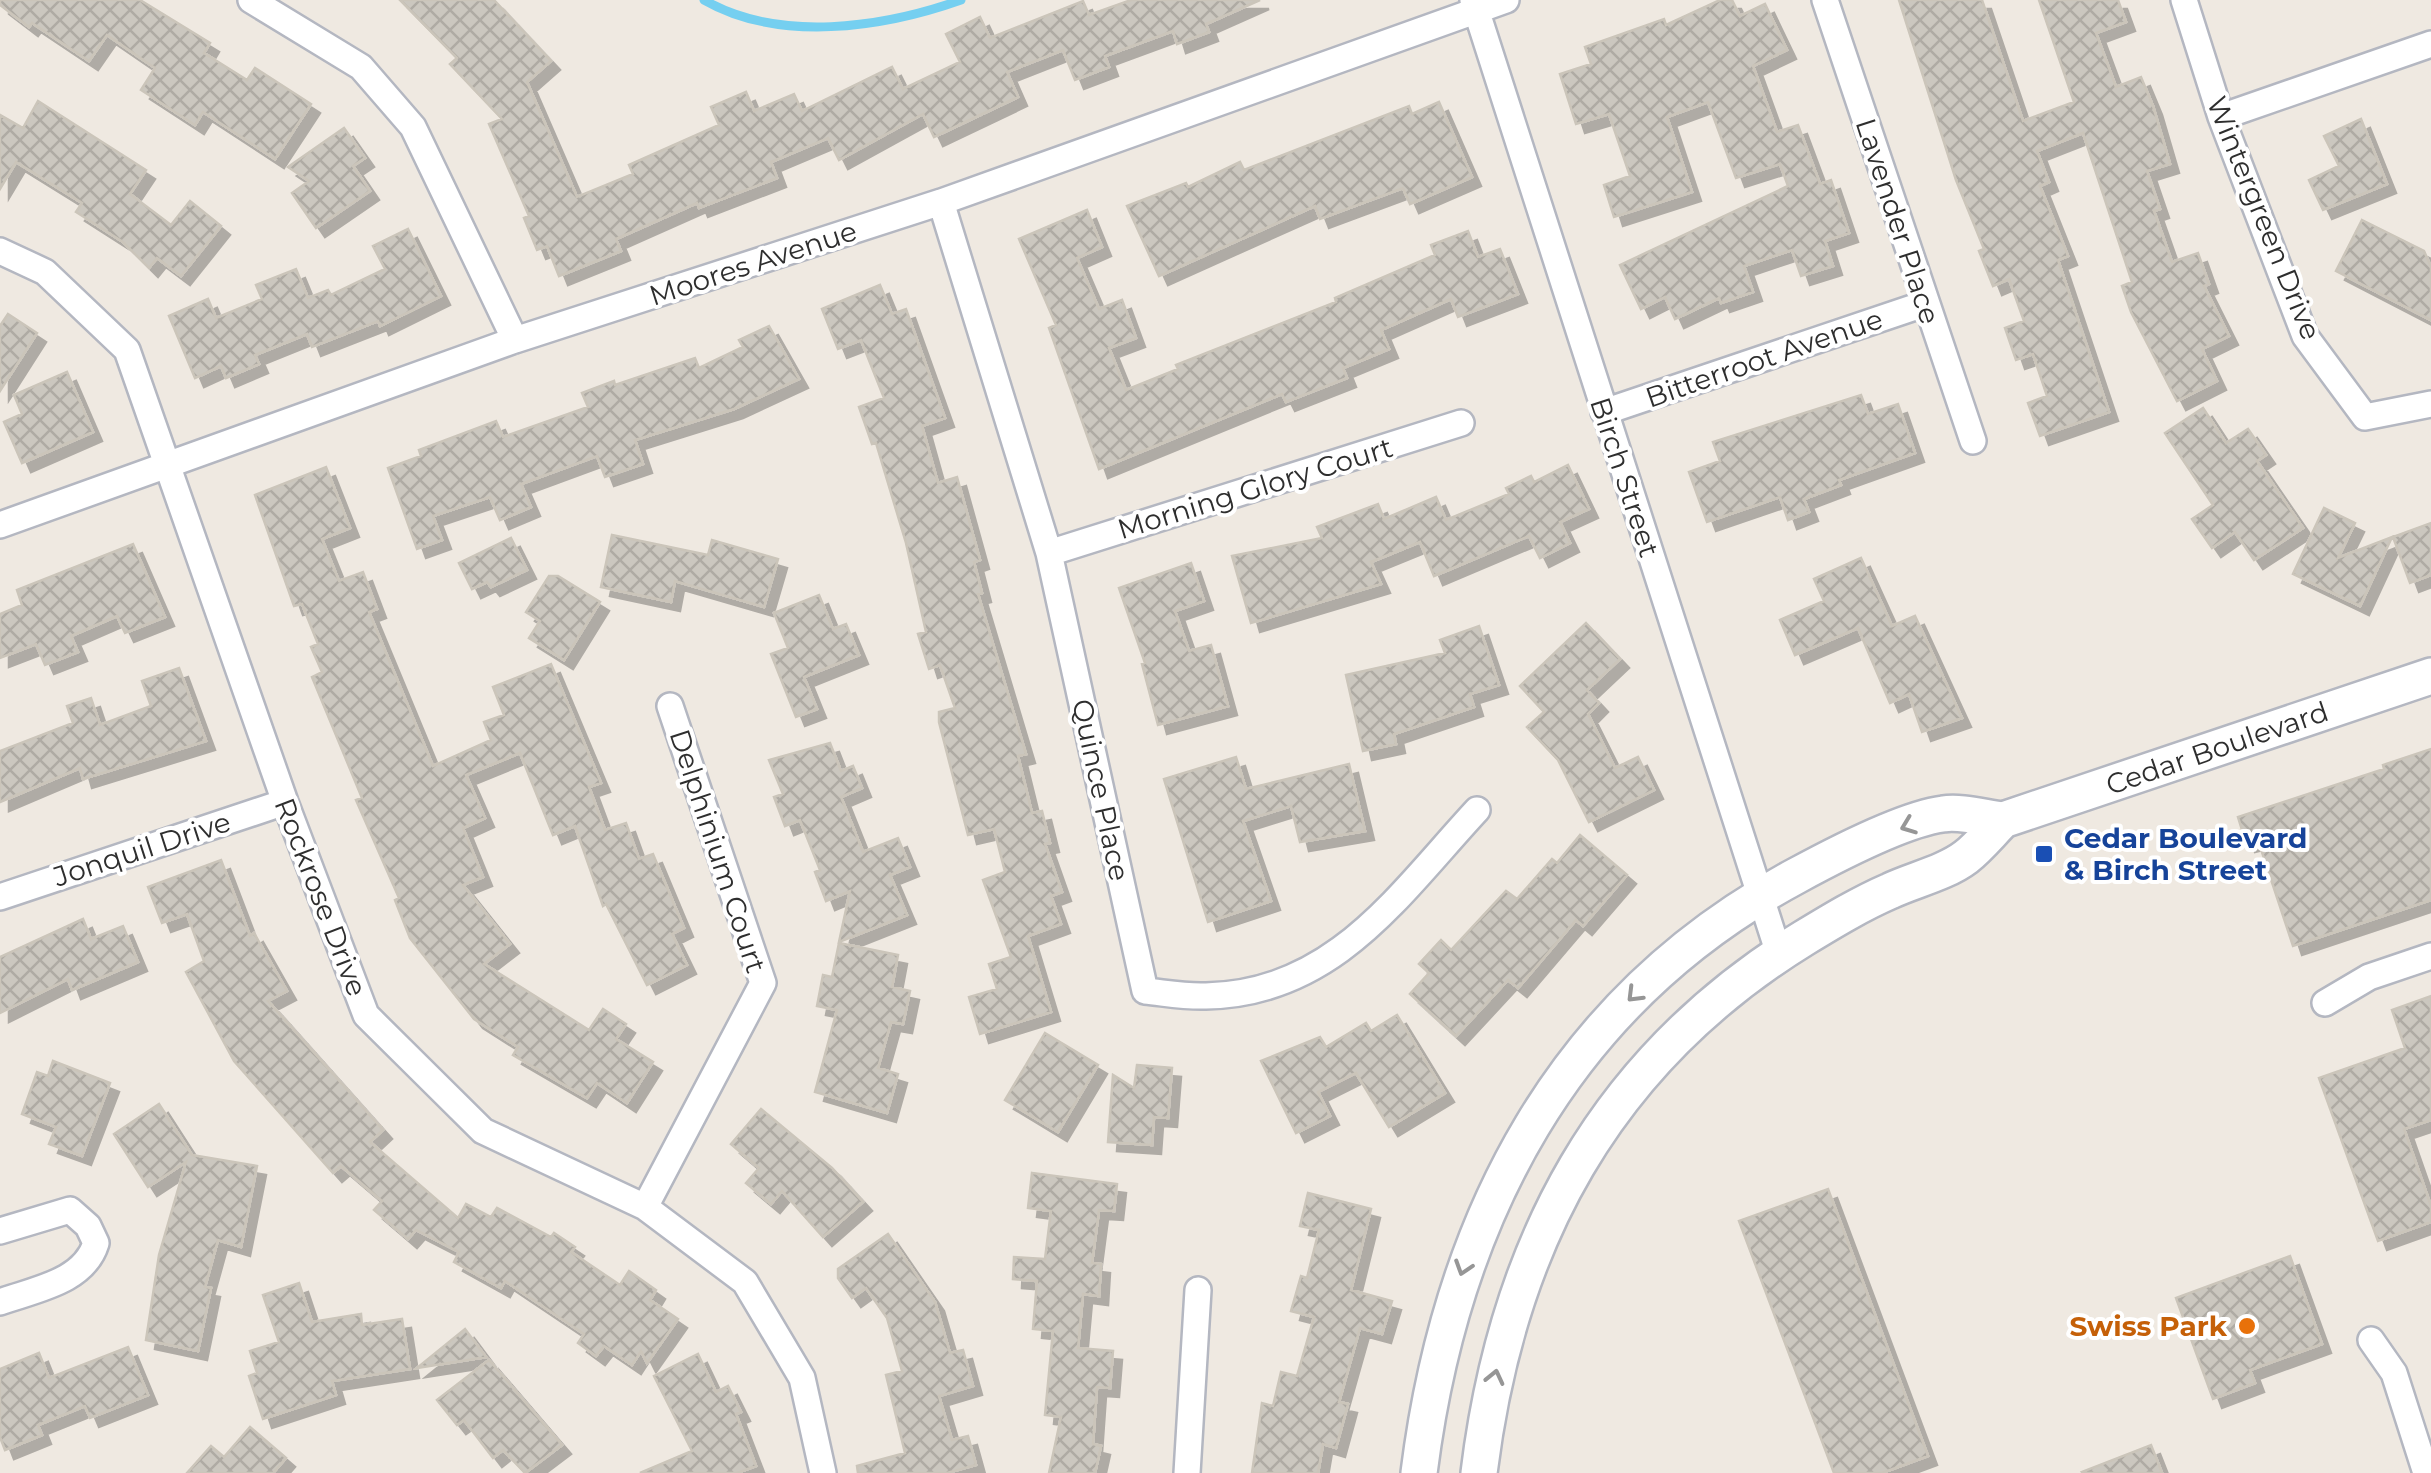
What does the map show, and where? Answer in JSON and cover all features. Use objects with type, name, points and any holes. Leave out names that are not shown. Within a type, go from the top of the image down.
[{"type":"main road","name":"Cedar Boulevard","points":[[1419,1473],[1449,1313],[1487,1207],[1524,1136],[1606,1023],[1686,948],[1760,895],[1863,844],[1943,813],[2003,820],[2431,676]]},
{"type":"main road","name":"Cedar Boulevard","points":[[1479,1473],[1506,1329],[1523,1274],[1576,1165],[1650,1063],[1731,987],[1778,954],[1886,892],[1965,858],[2003,820]]},
{"type":"street","points":[[251,0],[362,67],[413,127],[515,340]]},
{"type":"street","name":"Moores Avenue","points":[[0,524],[515,340],[941,202],[1474,5],[1506,0]]},
{"type":"street","name":"Lavender Place","points":[[1825,0],[1973,441]]},
{"type":"street","name":"Wintergreen Drive","points":[[2184,0],[2221,117],[2305,336],[2365,417],[2431,404]]},
{"type":"street","name":"Birch Street","points":[[1474,5],[1778,954]]},
{"type":"street","points":[[2221,117],[2431,44]]},
{"type":"street","name":"Quince Place","points":[[941,202],[1049,553],[1144,991],[1208,996],[1288,981],[1350,947],[1478,810]]},
{"type":"street","name":"Rockrose Drive","points":[[0,250],[45,272],[127,350],[171,466],[285,802],[366,1015],[483,1131],[645,1207],[745,1282],[802,1378],[822,1473]]},
{"type":"street","name":"Bitterroot Avenue","points":[[1604,412],[1924,304]]},
{"type":"street","name":"Morning Glory Court","points":[[1049,553],[1461,423]]},
{"type":"street","name":"Delphinium Court","points":[[645,1207],[763,983],[670,706]]},
{"type":"street","name":"Jonquil Drive","points":[[0,897],[285,802]]},
{"type":"street","points":[[2325,1003],[2369,977],[2431,956]]},
{"type":"street","points":[[0,1231],[70,1210],[88,1226],[96,1243],[90,1262],[68,1278],[0,1302]]},
{"type":"street","points":[[1186,1473],[1198,1290]]},
{"type":"street","points":[[2370,1340],[2394,1372],[2426,1473]]},
{"type":"building","points":[[0,0],[140,0],[210,43],[204,53],[247,80],[255,68],[311,104],[275,159],[203,112],[195,125],[141,90],[155,68],[107,35],[89,61],[32,23],[29,27],[0,5]]},
{"type":"building","points":[[400,0],[494,0],[551,61],[527,82],[577,197],[633,174],[629,165],[719,125],[711,107],[746,92],[754,111],[794,94],[802,111],[892,67],[903,89],[960,62],[946,34],[980,17],[990,38],[1083,1],[1089,15],[1131,0],[1260,0],[1206,24],[1209,32],[1177,44],[1173,31],[1105,56],[1109,67],[1075,80],[1063,50],[1007,72],[1018,97],[934,137],[923,114],[839,160],[828,138],[771,162],[777,178],[699,208],[697,203],[616,239],[621,251],[559,276],[547,246],[537,250],[524,218],[529,216],[489,124],[502,119],[450,64],[457,58]]},
{"type":"building","points":[[1720,0],[1732,0],[1740,16],[1765,4],[1787,50],[1753,66],[1777,132],[1798,125],[1820,184],[1831,180],[1849,233],[1825,241],[1833,266],[1801,276],[1792,250],[1744,266],[1753,292],[1721,303],[1719,298],[1675,319],[1665,297],[1641,309],[1620,265],[1788,186],[1780,164],[1736,178],[1708,102],[1667,117],[1692,192],[1614,217],[1604,185],[1630,176],[1609,114],[1576,124],[1560,74],[1591,64],[1585,47],[1664,19],[1666,25]]},
{"type":"building","points":[[1899,0],[1982,0],[2023,121],[2074,102],[2039,0],[2118,0],[2126,22],[2096,33],[2116,87],[2141,77],[2153,106],[2170,164],[2147,171],[2160,209],[2154,211],[2172,262],[2198,253],[2209,284],[2204,286],[2229,336],[2202,349],[2217,381],[2177,401],[2131,312],[2122,286],[2132,282],[2083,133],[2037,151],[2049,182],[2040,186],[2068,256],[2058,260],[2109,412],[2040,436],[2028,403],[2047,396],[2033,354],[2016,360],[2005,328],[2024,321],[2009,279],[1993,286],[1979,251],[1984,249],[1956,180]]},
{"type":"building","points":[[38,101],[146,170],[130,194],[171,225],[190,201],[221,226],[181,276],[157,258],[149,268],[123,242],[76,212],[82,203],[16,162],[0,189],[0,115],[23,128]]},
{"type":"building","points":[[1439,102],[1472,177],[1410,204],[1403,188],[1320,219],[1315,206],[1159,276],[1127,206],[1186,183],[1188,187],[1240,162],[1244,170],[1409,106],[1412,114]]},
{"type":"building","points":[[2361,119],[2387,184],[2323,210],[2309,180],[2339,166],[2324,136]]},
{"type":"building","points":[[344,128],[365,158],[353,166],[370,191],[316,228],[292,193],[309,181],[288,167]]},
{"type":"building","points":[[1087,210],[1102,247],[1077,258],[1099,309],[1122,300],[1136,338],[1109,348],[1126,390],[1178,369],[1176,365],[1336,302],[1335,298],[1435,255],[1431,245],[1468,231],[1478,257],[1500,249],[1518,294],[1458,317],[1451,299],[1381,330],[1389,349],[1343,368],[1347,378],[1286,402],[1282,394],[1099,469],[1049,328],[1056,325],[1019,239]]},
{"type":"building","points":[[2362,220],[2424,251],[2431,267],[2431,320],[2336,271]]},
{"type":"building","points":[[408,229],[441,296],[380,326],[378,321],[312,347],[307,334],[255,355],[259,364],[226,378],[221,366],[195,378],[169,316],[208,299],[216,318],[262,299],[256,285],[296,269],[308,298],[328,290],[331,295],[385,269],[373,246]]},
{"type":"building","points":[[880,285],[892,314],[906,309],[945,418],[922,426],[938,483],[957,477],[980,560],[974,562],[982,593],[978,594],[1026,754],[1018,756],[1032,813],[1042,811],[1050,843],[1045,844],[1062,892],[1051,896],[1061,924],[1028,936],[1051,1012],[980,1034],[969,997],[997,989],[989,964],[1011,957],[983,880],[1005,872],[994,829],[968,835],[939,722],[939,712],[955,708],[940,665],[929,669],[918,634],[926,632],[906,543],[876,443],[872,444],[859,407],[884,398],[861,340],[838,349],[822,309]]},
{"type":"building","points":[[8,314],[37,333],[0,391],[0,326]]},
{"type":"building","points":[[769,326],[799,379],[734,409],[635,440],[643,464],[605,477],[597,456],[521,484],[531,507],[500,520],[490,497],[433,516],[442,540],[417,549],[388,468],[421,456],[419,450],[496,421],[503,437],[588,407],[582,393],[614,381],[615,385],[695,358],[699,368],[743,347],[739,340]]},
{"type":"building","points":[[67,372],[93,432],[22,463],[4,422],[22,414],[14,395]]},
{"type":"building","points":[[1861,395],[1868,414],[1898,404],[1915,453],[1839,480],[1841,485],[1804,499],[1809,512],[1788,520],[1780,497],[1707,522],[1689,472],[1720,461],[1713,442]]},
{"type":"building","points":[[2203,408],[2226,443],[2248,429],[2266,455],[2257,461],[2303,528],[2254,560],[2235,532],[2212,548],[2192,519],[2213,505],[2165,433]]},
{"type":"building","points":[[1568,465],[1589,509],[1560,522],[1570,543],[1540,558],[1529,536],[1434,576],[1420,542],[1371,562],[1381,584],[1251,623],[1232,556],[1322,538],[1317,527],[1378,504],[1384,519],[1436,497],[1446,520],[1509,494],[1506,488],[1531,476],[1534,482]]},
{"type":"building","points":[[326,467],[350,528],[322,539],[339,581],[363,572],[377,609],[369,612],[433,766],[491,740],[484,722],[504,715],[493,687],[551,664],[601,783],[589,787],[605,830],[626,823],[639,859],[653,854],[684,928],[672,934],[687,965],[647,985],[606,904],[603,906],[575,826],[553,835],[520,753],[466,775],[485,818],[463,828],[483,877],[463,885],[510,944],[484,964],[589,1030],[603,1009],[626,1024],[616,1039],[653,1062],[627,1103],[597,1083],[587,1098],[513,1055],[518,1047],[474,1019],[410,938],[395,900],[399,898],[356,800],[362,798],[312,677],[322,672],[311,647],[318,644],[302,604],[294,606],[255,495]]},
{"type":"building","points":[[2324,508],[2355,523],[2338,558],[2392,537],[2360,606],[2293,574]]},
{"type":"building","points":[[2431,523],[2431,575],[2410,583],[2393,537]]},
{"type":"building","points":[[612,535],[708,555],[712,540],[778,559],[764,607],[675,581],[671,602],[601,587]]},
{"type":"building","points":[[511,538],[527,570],[491,587],[487,582],[472,589],[459,563]]},
{"type":"building","points":[[133,544],[165,617],[125,633],[117,616],[71,636],[78,652],[45,665],[36,644],[0,658],[0,614],[22,605],[17,590]]},
{"type":"building","points":[[1861,558],[1892,626],[1915,616],[1962,718],[1922,732],[1909,694],[1890,703],[1858,628],[1795,655],[1780,620],[1824,601],[1814,579]]},
{"type":"building","points":[[1191,563],[1204,601],[1175,611],[1189,651],[1211,645],[1228,706],[1158,725],[1142,664],[1145,663],[1119,588]]},
{"type":"building","points":[[549,576],[558,576],[600,602],[564,660],[529,638],[540,621],[526,612]]},
{"type":"building","points":[[819,595],[833,629],[846,624],[859,655],[804,677],[817,709],[796,717],[771,654],[788,648],[774,613]]},
{"type":"building","points":[[1586,623],[1620,659],[1587,690],[1599,703],[1588,714],[1615,768],[1638,757],[1654,790],[1589,822],[1558,760],[1527,727],[1544,712],[1520,686]]},
{"type":"building","points":[[1479,626],[1499,685],[1470,694],[1474,707],[1394,734],[1396,744],[1363,751],[1346,675],[1445,653],[1440,640]]},
{"type":"building","points":[[179,668],[206,741],[83,779],[80,768],[0,802],[0,751],[73,723],[67,706],[91,698],[100,725],[151,706],[142,681]]},
{"type":"building","points":[[830,743],[841,771],[853,766],[862,788],[841,797],[863,852],[898,838],[910,867],[890,875],[907,915],[839,942],[850,891],[826,901],[815,872],[820,870],[800,820],[785,826],[774,797],[783,794],[769,760]]},
{"type":"building","points":[[2431,749],[2431,900],[2293,946],[2258,840],[2246,843],[2238,817],[2384,769],[2383,765]]},
{"type":"building","points":[[1236,757],[1246,789],[1349,764],[1365,831],[1300,842],[1291,806],[1243,821],[1271,901],[1208,922],[1164,779]]},
{"type":"building","points":[[1580,835],[1627,875],[1583,926],[1576,920],[1518,988],[1508,980],[1456,1036],[1410,994],[1429,973],[1419,964],[1441,940],[1451,950],[1506,891],[1517,899],[1552,859],[1557,863]]},
{"type":"building","points":[[221,860],[250,936],[254,933],[287,991],[268,1001],[383,1130],[370,1142],[458,1218],[466,1204],[491,1217],[497,1208],[551,1237],[554,1233],[575,1247],[571,1252],[620,1285],[629,1271],[656,1290],[650,1300],[678,1319],[647,1363],[641,1351],[632,1365],[604,1346],[596,1356],[578,1343],[584,1334],[505,1281],[501,1288],[454,1262],[459,1252],[416,1230],[408,1239],[374,1210],[382,1201],[341,1166],[333,1173],[234,1061],[186,972],[204,961],[187,914],[162,923],[148,887]]},
{"type":"building","points":[[83,919],[91,939],[123,926],[138,962],[72,990],[68,979],[0,1013],[0,957]]},
{"type":"building","points":[[839,943],[898,955],[892,987],[910,991],[903,1024],[891,1022],[878,1068],[898,1074],[887,1113],[815,1092],[837,1010],[817,1006],[823,975],[832,977]]},
{"type":"building","points":[[2431,996],[2431,1120],[2404,1129],[2431,1206],[2431,1222],[2378,1241],[2319,1078],[2405,1048],[2392,1010]]},
{"type":"building","points":[[1397,1015],[1445,1093],[1389,1127],[1356,1073],[1318,1092],[1330,1116],[1296,1133],[1261,1061],[1320,1037],[1326,1047],[1366,1023],[1371,1031]]},
{"type":"building","points":[[1045,1033],[1098,1065],[1058,1132],[1005,1100]]},
{"type":"building","points":[[53,1061],[110,1083],[82,1156],[49,1144],[56,1127],[22,1114],[37,1072],[48,1076]]},
{"type":"building","points":[[1137,1065],[1172,1068],[1168,1118],[1154,1117],[1152,1145],[1108,1142],[1113,1075],[1134,1088]]},
{"type":"building","points":[[159,1104],[192,1155],[257,1166],[241,1247],[218,1240],[205,1287],[211,1288],[198,1351],[146,1340],[159,1255],[186,1162],[148,1187],[114,1134]]},
{"type":"building","points":[[761,1109],[832,1168],[863,1202],[823,1237],[782,1191],[771,1204],[746,1183],[759,1168],[731,1144]]},
{"type":"building","points":[[1032,1173],[1117,1184],[1114,1211],[1099,1210],[1092,1263],[1101,1264],[1099,1296],[1083,1294],[1078,1348],[1113,1351],[1110,1388],[1097,1387],[1093,1444],[1101,1446],[1095,1473],[1049,1473],[1061,1417],[1045,1415],[1053,1331],[1033,1329],[1037,1281],[1013,1279],[1014,1257],[1045,1259],[1051,1211],[1028,1208]]},
{"type":"building","points":[[1828,1189],[1928,1456],[1882,1473],[1834,1473],[1739,1221]]},
{"type":"building","points":[[1308,1193],[1371,1209],[1351,1290],[1392,1301],[1382,1334],[1360,1328],[1339,1402],[1348,1404],[1336,1448],[1323,1444],[1318,1473],[1252,1473],[1262,1403],[1273,1406],[1281,1372],[1297,1376],[1314,1317],[1291,1311],[1301,1276],[1307,1278],[1319,1230],[1300,1226]]},
{"type":"building","points":[[888,1234],[935,1302],[950,1353],[963,1350],[973,1386],[939,1396],[952,1440],[968,1436],[976,1465],[947,1473],[858,1473],[857,1466],[905,1453],[886,1375],[902,1371],[887,1318],[866,1288],[852,1298],[838,1278],[838,1269]]},
{"type":"building","points":[[2290,1256],[2322,1344],[2250,1370],[2255,1383],[2213,1399],[2176,1298]]},
{"type":"building","points":[[299,1283],[312,1322],[361,1314],[362,1325],[402,1319],[410,1369],[332,1381],[336,1395],[263,1419],[249,1376],[257,1373],[250,1351],[279,1342],[263,1295]]},
{"type":"building","points":[[465,1329],[486,1357],[417,1368]]},
{"type":"building","points":[[128,1347],[148,1395],[90,1418],[85,1406],[38,1425],[42,1435],[5,1450],[0,1437],[0,1369],[39,1353],[49,1378]]},
{"type":"building","points":[[698,1354],[716,1392],[728,1386],[741,1412],[736,1414],[756,1466],[737,1473],[640,1473],[692,1451],[654,1376]]},
{"type":"building","points":[[489,1360],[562,1445],[525,1473],[503,1450],[493,1458],[464,1420],[457,1425],[437,1400]]},
{"type":"building","points":[[250,1427],[286,1458],[273,1473],[187,1473],[211,1446],[224,1457]]},
{"type":"building","points":[[2151,1445],[2162,1473],[2082,1472]]},
{"type":"waterway","points":[[704,0],[765,22],[831,27],[898,18],[961,0]]},
{"type":"place","name":"Cedar Boulevard & Birch Street","points":[[2044,854]]},
{"type":"place","name":"Swiss Park","points":[[2247,1326]]}]
